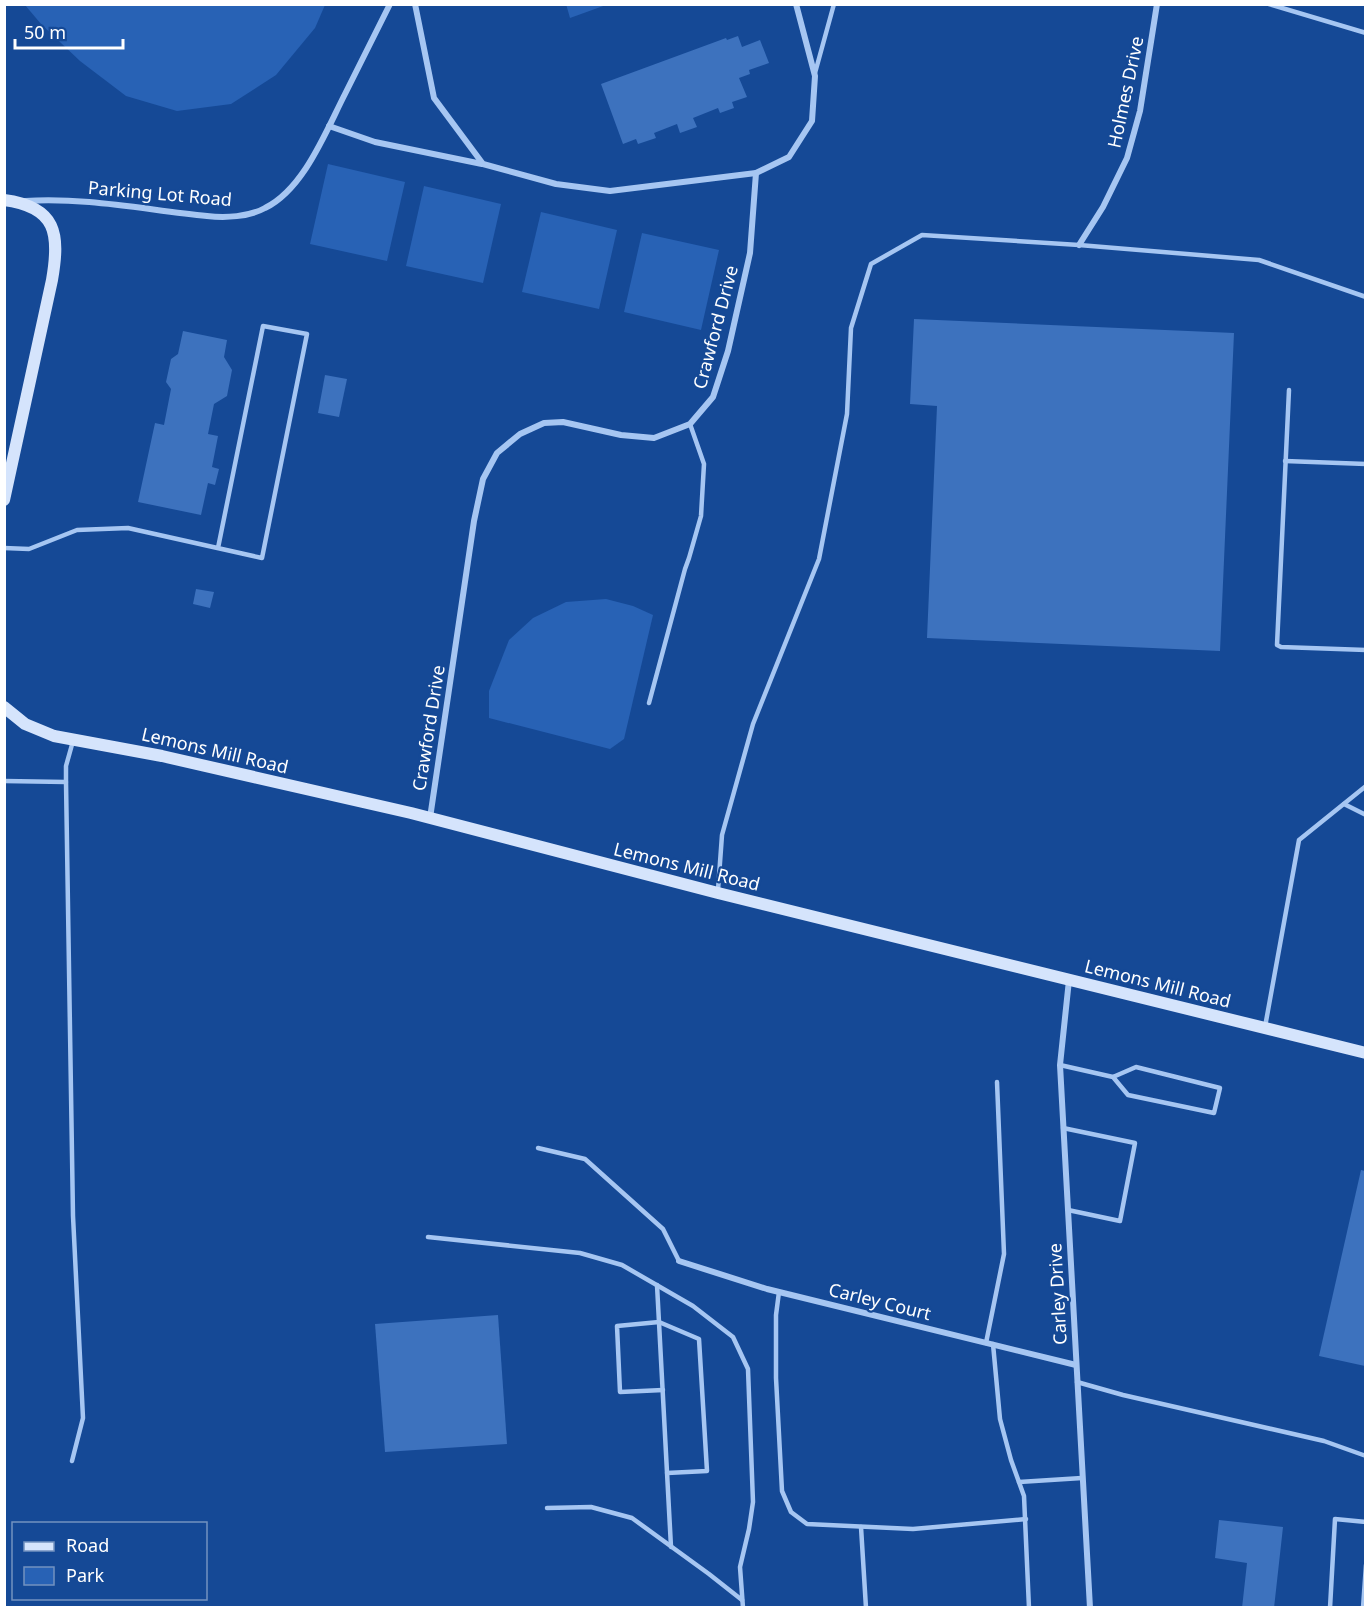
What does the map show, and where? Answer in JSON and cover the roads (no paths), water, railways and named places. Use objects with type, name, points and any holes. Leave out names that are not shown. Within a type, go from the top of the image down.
[{"type":"street","name":"Parking Lot Road","points":[[18,202],[49,200],[210,216],[246,215],[265,208],[282,197],[309,165],[390,4]]},
{"type":"street","points":[[415,4],[434,98],[483,164]]},
{"type":"street","points":[[329,126],[375,142],[483,164],[556,184],[610,191],[756,173],[789,157],[812,121],[814,76],[796,4]]},
{"type":"street","name":"Holmes Drive","points":[[1080,245],[1103,207],[1127,158],[1140,111],[1157,4]]},
{"type":"street","name":"Crawford Drive","points":[[430,818],[474,521],[483,479],[497,453],[520,434],[544,423],[563,422],[621,435],[654,438],[690,423],[714,398],[728,351],[750,253],[756,173]]},
{"type":"street","points":[[4,200],[18,202],[39,210],[51,226],[56,242],[54,269],[4,500]]},
{"type":"street","name":"Lemons Mill Road","points":[[4,707],[16,718],[33,728],[54,736],[162,756],[430,818],[718,893],[1365,1053]]},
{"type":"street","name":"Carley Drive","points":[[1069,980],[1060,1065],[1090,1608]]},
{"type":"street","name":"Carley Court","points":[[679,1261],[779,1292],[1076,1365]]},
{"type":"lane","points":[[814,76],[834,4]]},
{"type":"lane","points":[[1269,4],[1365,33]]},
{"type":"lane","points":[[718,893],[722,835],[753,724],[819,559],[847,414],[851,328],[871,264],[922,235],[1080,245],[1259,260],[1365,297]]},
{"type":"lane","points":[[4,548],[29,549],[78,530],[129,528],[262,558],[307,334],[263,326],[218,548]]},
{"type":"lane","points":[[1289,390],[1277,645],[1365,650]]},
{"type":"lane","points":[[649,703],[701,516],[704,464],[690,423]]},
{"type":"lane","points":[[1286,461],[1365,465]]},
{"type":"lane","points":[[72,1461],[83,1418],[73,1216],[66,782],[66,766],[73,740]]},
{"type":"lane","points":[[4,780],[66,782]]},
{"type":"lane","points":[[1265,1027],[1299,840],[1365,786]]},
{"type":"lane","points":[[1344,804],[1365,815]]},
{"type":"lane","points":[[1060,1065],[1113,1077],[1136,1067],[1220,1088],[1214,1113],[1128,1095],[1113,1077]]},
{"type":"lane","points":[[997,1082],[1004,1254],[990,1344],[1000,1419],[1024,1496],[1029,1608]]},
{"type":"lane","points":[[1063,1128],[1135,1143],[1120,1221],[1068,1210]]},
{"type":"lane","points":[[537,1148],[585,1159],[663,1229],[679,1261]]},
{"type":"lane","points":[[428,1237],[580,1253],[622,1265],[693,1306],[733,1337],[748,1369],[753,1502],[740,1567],[742,1608]]},
{"type":"lane","points":[[657,1285],[671,1547]]},
{"type":"lane","points":[[779,1292],[776,1315],[776,1378],[782,1491],[791,1512],[807,1524],[913,1529],[1026,1519]]},
{"type":"lane","points":[[663,1390],[620,1392],[617,1326],[659,1322],[699,1339],[707,1471],[667,1473]]},
{"type":"lane","points":[[1077,1382],[1123,1395],[1324,1441],[1365,1456]]},
{"type":"lane","points":[[1019,1482],[1082,1478]]},
{"type":"lane","points":[[547,1508],[591,1507],[632,1518],[742,1600]]},
{"type":"lane","points":[[1330,1608],[1335,1519],[1365,1522]]},
{"type":"lane","points":[[861,1527],[866,1608]]},
{"type":"lane","points":[[1363,1608],[1365,1565]]}]
